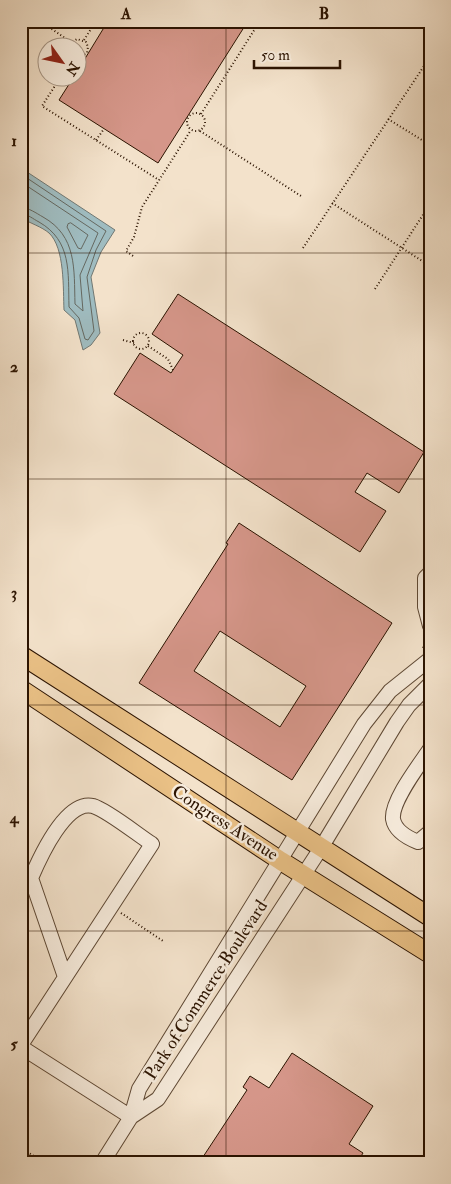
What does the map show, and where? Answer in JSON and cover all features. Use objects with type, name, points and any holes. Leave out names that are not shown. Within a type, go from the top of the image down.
[{"type":"main road","name":"Congress Avenue","points":[[21,655],[430,917]]},
{"type":"main road","name":"Congress Avenue","points":[[21,689],[281,860],[430,954]]},
{"type":"street","points":[[430,573],[425,578],[425,607],[430,626]]},
{"type":"street","name":"Park of Commerce Boulevard","points":[[102,1163],[131,1116],[139,1088],[376,707],[411,673],[430,659]]},
{"type":"street","name":"Park of Commerce Boulevard","points":[[131,1116],[158,1099],[321,848],[397,722],[409,705],[430,684]]},
{"type":"street","points":[[430,749],[394,809],[393,820],[398,829],[407,837],[424,846],[430,832]]},
{"type":"street","points":[[65,977],[31,878],[50,840],[70,813],[84,805],[95,807],[152,844],[21,1046],[131,1116]]},
{"type":"path","points":[[40,21],[66,38]]},
{"type":"path","points":[[85,38],[96,21]]},
{"type":"path","points":[[201,114],[260,21]]},
{"type":"path","points":[[303,248],[430,57]]},
{"type":"path","points":[[54,88],[42,106],[159,180]]},
{"type":"path","points":[[191,130],[188,125],[189,116],[195,113],[201,114],[206,121],[204,127],[200,130]]},
{"type":"path","points":[[388,119],[430,146]]},
{"type":"path","points":[[96,140],[104,129]]},
{"type":"path","points":[[191,130],[200,130],[302,196]]},
{"type":"path","points":[[133,256],[126,251],[137,228],[142,207],[191,130]]},
{"type":"path","points":[[332,203],[430,266]]},
{"type":"path","points":[[375,289],[430,204]]},
{"type":"path","points":[[134,343],[135,337],[143,334],[148,337],[148,346]]},
{"type":"path","points":[[122,340],[134,343],[140,349],[148,346]]},
{"type":"path","points":[[148,346],[168,359],[173,370]]},
{"type":"path","points":[[111,907],[163,941]]},
{"type":"path","points":[[21,1148],[45,1163]]},
{"type":"water","points":[[21,168],[115,230],[101,252],[91,277],[100,333],[91,345],[83,350],[75,320],[64,310],[61,258],[58,248],[49,233],[21,218]]},
{"type":"building","points":[[108,21],[248,21],[158,163],[59,100],[67,88],[88,88],[88,54]]},
{"type":"building","points":[[178,294],[424,452],[399,493],[367,473],[355,492],[386,511],[360,552],[114,394],[140,353],[171,373],[183,355],[152,334]]},
{"type":"building","points":[[239,523],[392,623],[292,780],[139,683],[228,544],[226,543]],"holes":[[[220,631],[306,686],[280,727],[194,671]]]},
{"type":"building","points":[[292,1053],[373,1106],[349,1144],[363,1153],[357,1163],[199,1163],[247,1090],[243,1087],[250,1076],[269,1088]]}]
